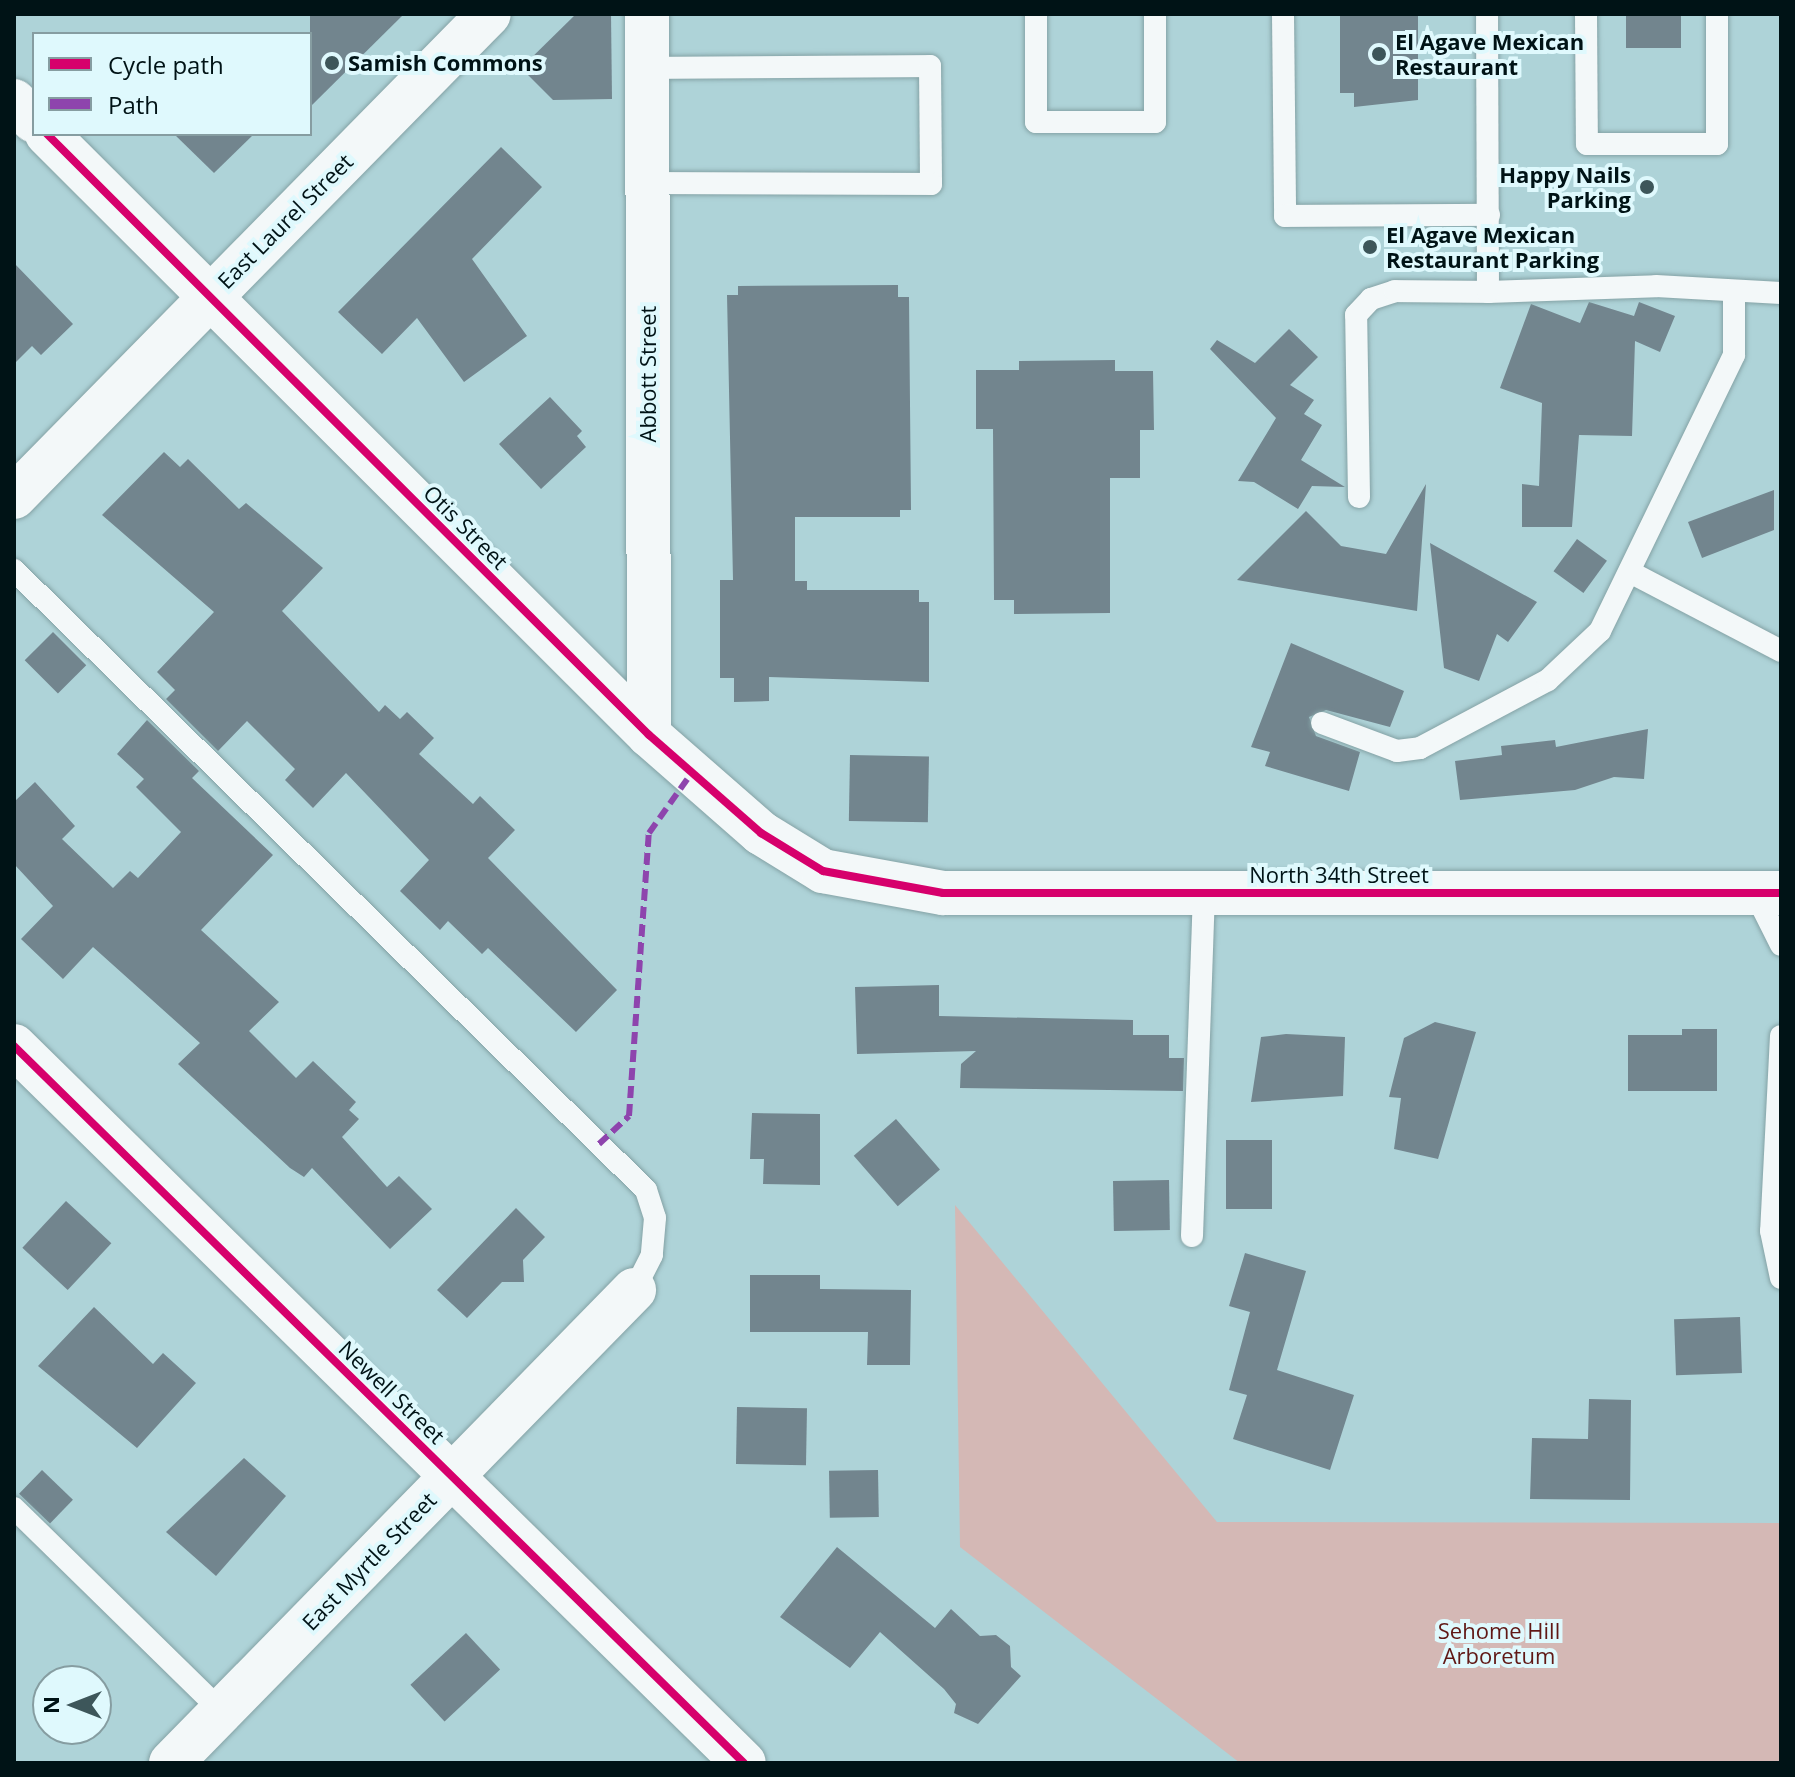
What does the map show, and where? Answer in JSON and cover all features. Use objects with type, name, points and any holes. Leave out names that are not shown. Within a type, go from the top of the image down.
[{"type":"street","name":"East Laurel Street","points":[[14,497],[489,14]]},
{"type":"street","name":"Abbott Street","points":[[647,14],[649,735]]},
{"type":"street","points":[[14,101],[32,119]]},
{"type":"street","name":"Otis Street","points":[[49,136],[649,735],[773,841],[823,871],[898,889]]},
{"type":"street","name":"North 34th Street","points":[[898,889],[1204,893],[1768,893]]},
{"type":"street","name":"Newell Street","points":[[14,1046],[744,1763]]},
{"type":"street","name":"East Myrtle Street","points":[[171,1763],[634,1290]]},
{"type":"lane","points":[[1036,14],[1036,122],[1155,122],[1155,14]]},
{"type":"lane","points":[[1283,14],[1285,216],[1489,215]]},
{"type":"lane","points":[[1487,14],[1488,292]]},
{"type":"lane","points":[[1586,14],[1587,144],[1717,144],[1717,14]]},
{"type":"lane","points":[[647,68],[930,66],[931,184],[648,183]]},
{"type":"lane","points":[[1359,497],[1356,315],[1371,299],[1395,291],[1488,292],[1656,286],[1734,293],[1781,293]]},
{"type":"lane","points":[[1322,723],[1397,751],[1420,748],[1548,680],[1600,631],[1632,573],[1734,355],[1734,293]]},
{"type":"lane","points":[[14,570],[646,1190],[655,1218],[652,1255],[634,1290]]},
{"type":"lane","points":[[1632,573],[1781,651]]},
{"type":"lane","points":[[1192,1236],[1204,893]]},
{"type":"lane","points":[[1768,893],[1781,945]]},
{"type":"lane","points":[[1781,1036],[1771,1231],[1781,1278]]},
{"type":"lane","points":[[14,1508],[221,1711]]},
{"type":"green space","name":"Sehome Hill Arboretum","points":[[955,1205],[1217,1522],[1781,1523],[1781,1763],[1240,1763],[960,1547]]},
{"type":"building","points":[[310,14],[404,14],[312,105]]},
{"type":"building","points":[[576,14],[611,14],[612,99],[553,100],[521,68]]},
{"type":"building","name":"El Agave Mexican Restaurant","points":[[1340,14],[1418,14],[1418,100],[1354,107],[1354,93],[1340,93]]},
{"type":"building","points":[[1626,14],[1681,14],[1681,48],[1626,48]]},
{"type":"building","points":[[176,136],[252,136],[214,173]]},
{"type":"building","points":[[501,147],[542,187],[472,259],[527,336],[464,382],[417,318],[382,354],[338,312]]},
{"type":"building","points":[[14,263],[73,324],[41,355],[32,346],[14,364]]},
{"type":"building","points":[[898,285],[898,297],[909,297],[911,510],[900,510],[900,517],[795,517],[795,581],[807,581],[807,590],[919,590],[919,602],[929,602],[929,682],[769,677],[769,701],[734,702],[734,678],[720,678],[720,580],[733,580],[727,295],[738,295],[738,286]]},
{"type":"building","points":[[1589,302],[1634,316],[1639,302],[1675,316],[1660,352],[1635,341],[1632,436],[1579,435],[1572,527],[1522,527],[1522,484],[1539,486],[1542,403],[1500,388],[1531,304],[1580,323]]},
{"type":"building","points":[[1289,329],[1318,357],[1290,385],[1314,400],[1304,414],[1322,425],[1301,460],[1345,487],[1312,486],[1298,509],[1254,482],[1238,481],[1276,418],[1210,349],[1217,340],[1255,363]]},
{"type":"building","points":[[1115,360],[1115,371],[1153,371],[1154,430],[1140,430],[1140,478],[1110,478],[1110,613],[1014,614],[1014,600],[994,600],[993,429],[976,429],[976,370],[1019,370],[1019,361]]},
{"type":"building","points":[[550,397],[582,431],[577,436],[586,447],[541,489],[499,444]]},
{"type":"building","points":[[164,452],[180,467],[188,459],[239,509],[246,503],[323,568],[282,611],[379,712],[385,705],[400,719],[407,712],[434,738],[419,754],[473,804],[480,796],[515,830],[488,858],[617,990],[576,1032],[488,948],[482,954],[448,921],[440,930],[400,891],[429,860],[346,773],[313,808],[285,780],[295,769],[247,721],[218,751],[166,699],[175,690],[157,672],[214,612],[102,515]]},
{"type":"building","points":[[1426,484],[1417,611],[1237,580],[1306,511],[1341,546],[1386,554]]},
{"type":"building","points":[[1774,490],[1774,530],[1702,558],[1688,522]]},
{"type":"building","points":[[1577,539],[1607,561],[1583,593],[1553,571]]},
{"type":"building","points":[[1430,543],[1537,602],[1508,642],[1497,634],[1479,681],[1444,668]]},
{"type":"building","points":[[53,632],[86,665],[58,694],[25,660]]},
{"type":"building","points":[[1291,643],[1404,691],[1390,727],[1326,710],[1309,717],[1316,736],[1360,752],[1349,791],[1265,766],[1270,752],[1251,747]]},
{"type":"building","points":[[147,720],[199,771],[192,778],[273,855],[201,930],[279,1002],[249,1031],[296,1078],[313,1061],[356,1102],[349,1110],[359,1119],[342,1137],[387,1187],[399,1176],[432,1209],[390,1249],[312,1168],[304,1177],[290,1168],[178,1064],[200,1043],[93,947],[63,979],[21,939],[53,906],[14,864],[14,802],[35,782],[75,826],[62,839],[113,888],[130,871],[138,878],[181,832],[136,787],[144,779],[117,754]]},
{"type":"building","points":[[1648,729],[1644,779],[1614,777],[1575,790],[1460,800],[1455,761],[1502,755],[1501,746],[1555,740],[1556,747]]},
{"type":"building","points":[[850,755],[929,756],[928,822],[849,821]]},
{"type":"building","points":[[939,985],[939,1016],[1133,1020],[1133,1035],[1169,1035],[1169,1058],[1184,1058],[1183,1091],[960,1088],[961,1064],[976,1051],[857,1054],[855,987]]},
{"type":"building","points":[[1435,1022],[1476,1032],[1438,1159],[1394,1149],[1401,1098],[1389,1097],[1404,1038]]},
{"type":"building","points":[[1682,1029],[1717,1029],[1717,1091],[1628,1091],[1628,1035],[1682,1035]]},
{"type":"building","points":[[1286,1034],[1345,1037],[1343,1096],[1251,1102],[1261,1037]]},
{"type":"building","points":[[752,1113],[820,1114],[820,1185],[763,1184],[764,1159],[750,1159]]},
{"type":"building","points":[[896,1119],[940,1170],[898,1206],[854,1156]]},
{"type":"building","points":[[1226,1140],[1272,1140],[1272,1209],[1226,1209]]},
{"type":"building","points":[[1169,1180],[1170,1230],[1114,1231],[1113,1181]]},
{"type":"building","points":[[66,1201],[111,1243],[68,1290],[22,1248]]},
{"type":"building","points":[[516,1208],[545,1237],[523,1260],[524,1282],[502,1282],[467,1318],[437,1290]]},
{"type":"building","points":[[1245,1253],[1306,1271],[1277,1370],[1354,1395],[1330,1470],[1233,1439],[1247,1395],[1229,1390],[1250,1312],[1229,1306]]},
{"type":"building","points":[[750,1275],[820,1275],[820,1289],[911,1290],[910,1365],[867,1365],[868,1332],[750,1332]]},
{"type":"building","points":[[94,1307],[153,1364],[163,1353],[196,1383],[137,1448],[38,1366]]},
{"type":"building","points":[[1740,1317],[1742,1373],[1676,1375],[1674,1319]]},
{"type":"building","points":[[1589,1399],[1631,1400],[1630,1500],[1530,1499],[1532,1438],[1588,1439]]},
{"type":"building","points":[[737,1407],[807,1408],[806,1465],[736,1464]]},
{"type":"building","points":[[244,1458],[286,1496],[216,1576],[166,1532]]},
{"type":"building","points":[[42,1470],[73,1500],[50,1524],[19,1494]]},
{"type":"building","points":[[878,1470],[879,1517],[830,1518],[829,1471]]},
{"type":"building","points":[[837,1547],[935,1628],[951,1609],[980,1636],[996,1635],[1010,1646],[1011,1667],[1021,1676],[978,1724],[954,1713],[956,1704],[944,1689],[880,1632],[850,1668],[780,1617]]},
{"type":"building","points":[[466,1633],[500,1670],[445,1721],[410,1685]]},
{"type":"marked path","points":[[599,1144],[629,1116],[649,833],[691,774]]},
{"type":"cycle path","points":[[49,136],[649,735],[761,833],[823,871],[943,893],[1781,893]]},
{"type":"cycle path","points":[[14,1046],[744,1763]]},
{"type":"place","name":"El Agave Mexican Restaurant","points":[[1379,54]]},
{"type":"place","name":"Samish Commons","points":[[332,63]]},
{"type":"place","name":"Happy Nails Parking","points":[[1647,187]]},
{"type":"place","name":"El Agave Mexican Restaurant Parking","points":[[1370,247]]}]
